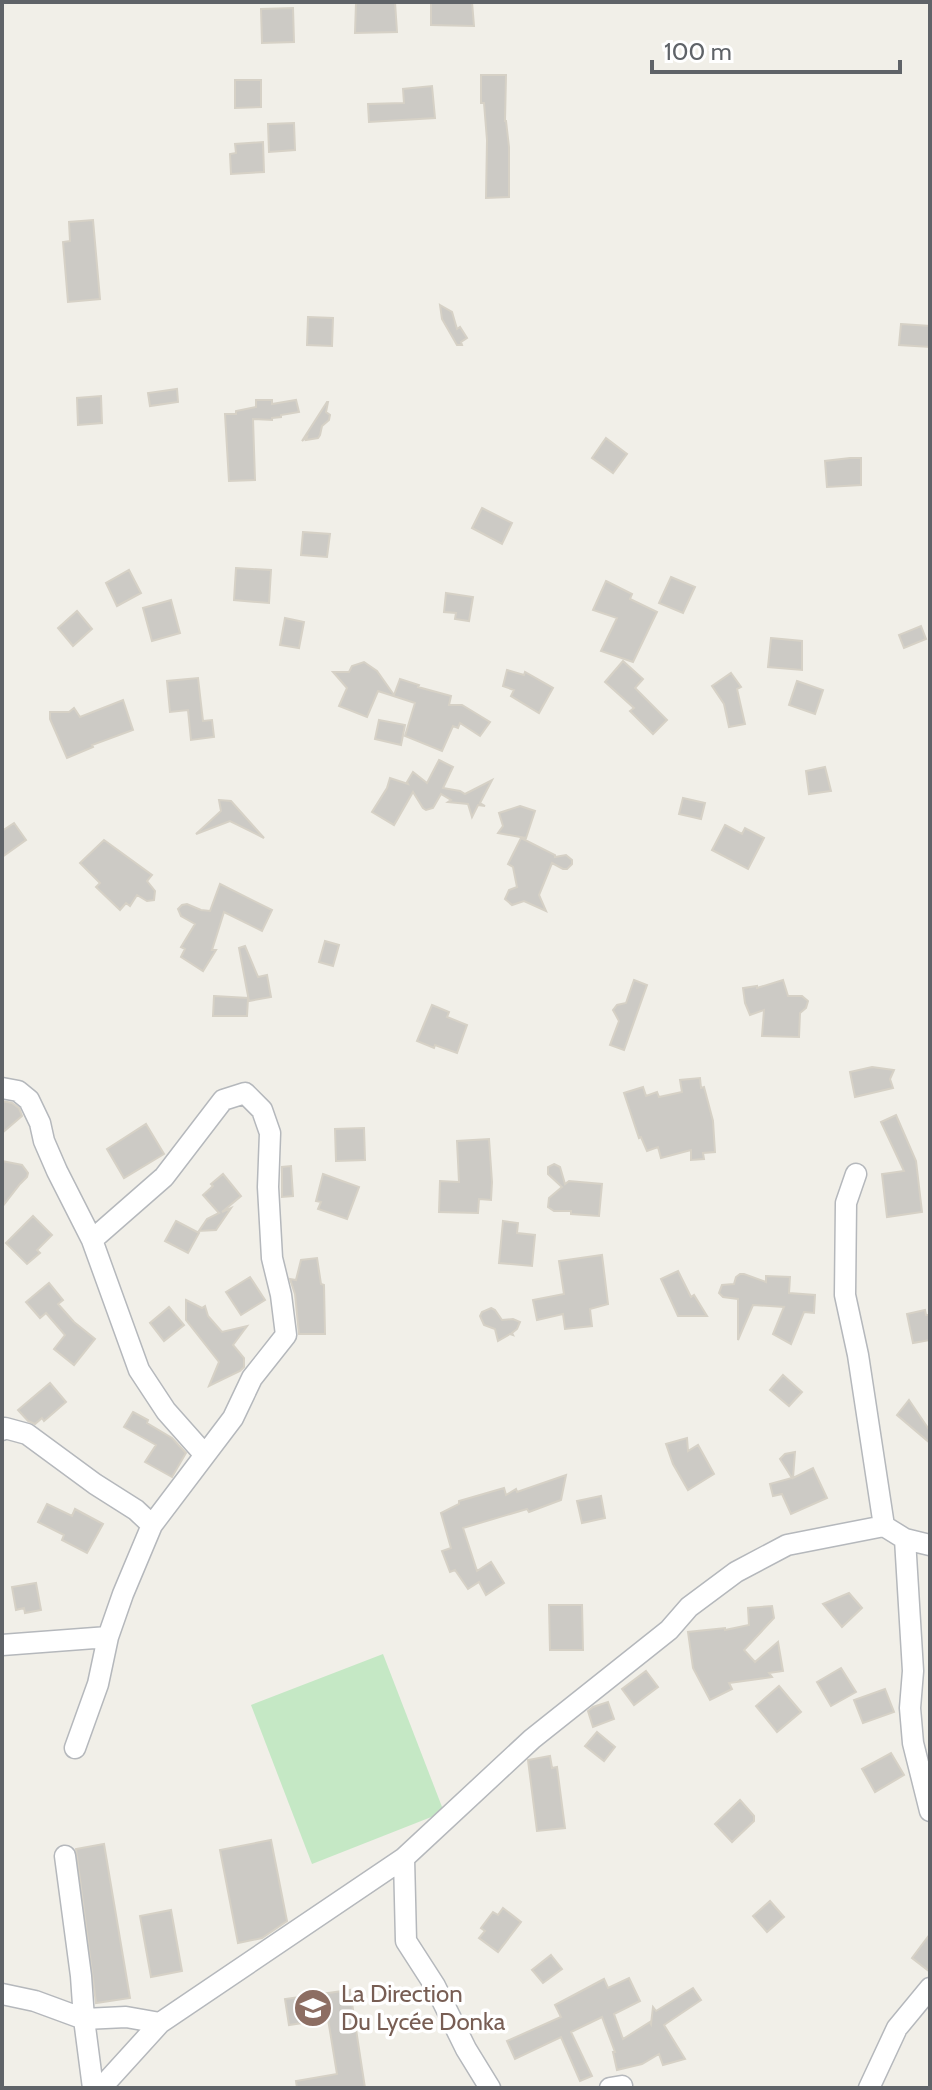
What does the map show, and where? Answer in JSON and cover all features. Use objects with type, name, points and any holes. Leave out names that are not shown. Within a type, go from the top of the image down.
[{"type":"street","points":[[2,1088],[18,1091],[29,1100],[40,1123],[44,1141],[92,1240],[139,1370],[166,1411],[205,1455]]},
{"type":"street","points":[[75,1748],[98,1684],[108,1637],[152,1525],[233,1418],[252,1378],[286,1335],[272,1258],[268,1187],[270,1133],[262,1110],[245,1093],[223,1100],[164,1177],[92,1240]]},
{"type":"street","points":[[856,1174],[846,1203],[845,1295],[858,1355],[884,1526]]},
{"type":"street","points":[[2,1430],[5,1428],[27,1434],[136,1510],[152,1525]]},
{"type":"street","points":[[101,2088],[160,2023],[404,1858],[532,1739],[669,1630],[689,1607],[736,1572],[787,1545],[884,1526],[905,1539],[930,1545]]},
{"type":"street","points":[[905,1539],[913,1671],[910,1708],[913,1743],[930,1811]]},
{"type":"street","points":[[2,1645],[108,1637]]},
{"type":"street","points":[[65,1856],[93,2088]]},
{"type":"street","points":[[404,1858],[406,1941],[435,1986],[466,2049],[490,2088]]},
{"type":"street","points":[[869,2088],[897,2028],[930,1988]]},
{"type":"street","points":[[2,1994],[35,2001],[84,2019],[126,2017],[160,2023]]},
{"type":"green space","points":[[383,1654],[444,1812],[312,1864],[251,1705]]},
{"type":"building","points":[[395,2],[397,32],[355,33],[356,3]]},
{"type":"building","points":[[431,2],[472,2],[474,26],[431,25]]},
{"type":"building","points":[[293,8],[294,42],[262,43],[261,9]]},
{"type":"building","points":[[481,75],[506,75],[509,197],[486,198],[487,140],[484,103],[481,103]]},
{"type":"building","points":[[235,80],[261,80],[261,107],[235,108]]},
{"type":"building","points":[[432,86],[435,118],[369,122],[368,104],[404,103],[403,89]]},
{"type":"building","points":[[294,123],[295,150],[269,152],[268,124]]},
{"type":"building","points":[[263,142],[264,172],[231,174],[230,154],[236,153],[235,144]]},
{"type":"building","points":[[93,220],[100,299],[68,302],[63,242],[70,241],[69,222]]},
{"type":"building","points":[[440,305],[452,312],[457,329],[460,327],[467,338],[461,342],[462,345],[457,345],[442,319]]},
{"type":"building","points":[[308,317],[333,318],[332,346],[307,345]]},
{"type":"building","points":[[901,324],[930,326],[930,347],[899,345]]},
{"type":"building","points":[[177,389],[178,402],[150,406],[148,393]]},
{"type":"building","points":[[101,396],[102,423],[78,425],[77,398]]},
{"type":"building","points":[[256,400],[272,400],[272,404],[296,400],[299,412],[272,420],[253,419],[255,480],[229,481],[225,414],[236,414],[236,411],[256,407]]},
{"type":"building","points":[[327,402],[329,420],[322,426],[320,435],[302,441]]},
{"type":"building","points":[[606,438],[627,454],[613,473],[592,458]]},
{"type":"building","points":[[861,458],[861,485],[827,487],[825,461]]},
{"type":"building","points":[[482,508],[512,523],[502,544],[472,528]]},
{"type":"building","points":[[303,532],[330,534],[327,557],[301,555]]},
{"type":"building","points":[[236,568],[271,570],[269,603],[234,600]]},
{"type":"building","points":[[129,570],[141,593],[117,606],[106,583]]},
{"type":"building","points":[[671,577],[695,587],[683,613],[659,603]]},
{"type":"building","points":[[606,581],[632,594],[630,599],[657,612],[633,662],[601,651],[617,618],[593,610]]},
{"type":"building","points":[[446,593],[473,597],[469,621],[455,619],[456,613],[444,612]]},
{"type":"building","points":[[171,600],[180,633],[152,641],[143,608]]},
{"type":"building","points":[[77,611],[92,629],[73,646],[58,628]]},
{"type":"building","points":[[285,618],[304,622],[299,648],[280,645]]},
{"type":"building","points":[[921,626],[926,639],[904,648],[899,635]]},
{"type":"building","points":[[771,638],[802,641],[802,670],[768,667]]},
{"type":"building","points":[[623,661],[643,679],[635,688],[667,720],[653,734],[630,711],[634,708],[605,682]]},
{"type":"building","points":[[364,662],[377,671],[394,695],[400,679],[451,696],[449,705],[462,705],[490,722],[480,736],[460,723],[458,728],[453,726],[442,751],[405,736],[415,703],[378,691],[367,717],[339,706],[347,688],[333,672],[349,672],[352,666]]},
{"type":"building","points":[[507,670],[524,675],[525,672],[553,688],[539,713],[511,696],[514,690],[503,686]]},
{"type":"building","points":[[731,673],[741,687],[737,689],[745,724],[729,727],[724,704],[712,686]]},
{"type":"building","points":[[198,678],[203,721],[212,720],[214,737],[191,740],[188,710],[170,712],[167,681]]},
{"type":"building","points":[[797,681],[823,690],[815,714],[789,705]]},
{"type":"building","points":[[123,700],[133,730],[67,758],[50,719],[50,712],[69,712],[74,708],[80,717]]},
{"type":"building","points":[[379,720],[405,725],[401,745],[375,739]]},
{"type":"building","points":[[439,760],[453,767],[443,788],[465,794],[492,780],[480,803],[485,806],[478,805],[472,817],[468,804],[448,802],[451,800],[441,794],[433,808],[426,810],[413,792],[394,825],[372,812],[390,778],[408,784],[413,772],[427,783]]},
{"type":"building","points":[[825,767],[831,791],[809,794],[806,771]]},
{"type":"building","points":[[683,798],[705,803],[701,819],[679,814]]},
{"type":"building","points":[[219,800],[231,801],[264,838],[230,821],[196,834],[221,811]]},
{"type":"building","points":[[520,806],[535,811],[526,838],[498,833],[503,826],[499,813]]},
{"type":"building","points":[[14,823],[26,840],[2,857],[2,831]]},
{"type":"building","points":[[725,825],[742,834],[745,828],[764,838],[748,869],[712,850]]},
{"type":"building","points":[[521,838],[555,857],[566,855],[572,860],[567,869],[552,863],[539,895],[546,911],[524,901],[512,905],[505,899],[509,890],[517,887],[513,867],[508,864]]},
{"type":"building","points":[[104,840],[152,875],[147,881],[155,891],[154,900],[147,901],[137,895],[130,906],[126,903],[120,910],[96,887],[100,883],[80,863]]},
{"type":"building","points":[[220,884],[272,910],[262,931],[224,912],[212,950],[216,950],[203,971],[181,957],[185,949],[181,947],[195,924],[181,916],[178,909],[187,904],[210,911]]},
{"type":"building","points":[[325,941],[339,945],[333,966],[319,962]]},
{"type":"building","points":[[245,946],[258,977],[267,975],[271,997],[249,1001],[239,948]]},
{"type":"building","points":[[634,980],[647,985],[624,1050],[610,1045],[619,1021],[613,1010],[617,1005],[626,1003]]},
{"type":"building","points":[[783,980],[788,996],[802,996],[808,1001],[800,1013],[799,1037],[762,1036],[764,1010],[750,1015],[743,988],[757,988]]},
{"type":"building","points":[[214,996],[248,998],[247,1016],[213,1016]]},
{"type":"building","points":[[432,1005],[449,1012],[447,1017],[467,1025],[457,1053],[417,1041]]},
{"type":"building","points":[[872,1067],[894,1070],[890,1079],[893,1088],[855,1097],[850,1072]]},
{"type":"building","points":[[700,1078],[713,1121],[715,1152],[703,1153],[704,1159],[691,1160],[691,1150],[661,1158],[658,1147],[647,1151],[639,1138],[624,1093],[643,1087],[646,1096],[657,1092],[659,1097],[682,1092],[680,1080]]},
{"type":"building","points":[[2,1101],[19,1108],[22,1116],[2,1133]]},
{"type":"building","points":[[896,1115],[916,1161],[922,1212],[887,1217],[882,1174],[904,1171],[881,1122]]},
{"type":"building","points":[[146,1124],[164,1154],[124,1178],[107,1149]]},
{"type":"building","points":[[364,1128],[365,1160],[336,1161],[335,1129]]},
{"type":"building","points":[[489,1139],[491,1200],[479,1199],[478,1213],[439,1212],[440,1181],[459,1182],[457,1141]]},
{"type":"building","points":[[2,1161],[22,1165],[28,1173],[2,1207]]},
{"type":"building","points":[[554,1164],[560,1167],[565,1184],[569,1181],[602,1184],[599,1216],[554,1211],[548,1207],[549,1198],[562,1187],[548,1174],[548,1167]]},
{"type":"building","points":[[291,1166],[293,1196],[282,1197],[282,1167]]},
{"type":"building","points":[[223,1174],[241,1196],[222,1212],[231,1208],[216,1230],[199,1231],[207,1219],[219,1213],[203,1195]]},
{"type":"building","points":[[323,1174],[359,1187],[347,1219],[318,1209],[321,1202],[316,1201]]},
{"type":"building","points":[[33,1216],[52,1235],[37,1250],[40,1253],[27,1264],[6,1243]]},
{"type":"building","points":[[176,1221],[199,1233],[188,1253],[165,1241]]},
{"type":"building","points":[[503,1221],[518,1223],[517,1233],[535,1235],[532,1266],[499,1263]]},
{"type":"building","points":[[602,1255],[608,1304],[590,1309],[592,1326],[565,1329],[563,1314],[537,1320],[533,1300],[564,1294],[559,1261]]},
{"type":"building","points":[[317,1258],[321,1284],[324,1285],[325,1334],[299,1334],[295,1294],[290,1279],[296,1280],[301,1260]]},
{"type":"building","points":[[678,1271],[691,1297],[694,1295],[707,1316],[678,1316],[661,1279]]},
{"type":"building","points":[[740,1274],[766,1282],[766,1276],[790,1277],[789,1293],[815,1295],[814,1313],[804,1312],[791,1344],[773,1334],[784,1307],[753,1305],[738,1340],[738,1299],[723,1297],[719,1293],[722,1285],[734,1284]]},
{"type":"building","points":[[250,1277],[265,1300],[241,1315],[226,1292]]},
{"type":"building","points":[[49,1283],[63,1300],[58,1304],[95,1339],[74,1365],[54,1349],[65,1335],[46,1313],[40,1318],[26,1302]]},
{"type":"building","points":[[186,1300],[202,1308],[205,1306],[208,1316],[222,1332],[247,1326],[233,1345],[244,1358],[244,1367],[240,1371],[209,1386],[219,1362],[186,1320]]},
{"type":"building","points":[[169,1307],[184,1325],[164,1341],[150,1323]]},
{"type":"building","points":[[491,1308],[502,1320],[520,1322],[513,1335],[498,1341],[495,1329],[484,1325],[480,1316]]},
{"type":"building","points":[[925,1310],[926,1315],[930,1315],[930,1340],[913,1343],[907,1314]]},
{"type":"building","points":[[783,1375],[802,1392],[789,1406],[770,1390]]},
{"type":"building","points":[[50,1383],[66,1402],[44,1421],[42,1418],[35,1424],[28,1421],[18,1410]]},
{"type":"building","points":[[909,1400],[930,1431],[930,1443],[897,1415]]},
{"type":"building","points":[[133,1412],[172,1438],[186,1453],[172,1477],[145,1462],[156,1445],[124,1427]]},
{"type":"building","points":[[687,1438],[688,1451],[698,1445],[714,1474],[688,1490],[666,1444]]},
{"type":"building","points":[[795,1452],[793,1478],[813,1468],[827,1498],[791,1514],[782,1494],[773,1496],[770,1484],[792,1478],[780,1459],[785,1454]]},
{"type":"building","points":[[566,1475],[561,1500],[529,1512],[527,1509],[463,1528],[477,1571],[491,1562],[504,1583],[486,1595],[479,1582],[468,1589],[455,1570],[450,1572],[442,1551],[451,1548],[441,1513],[459,1504],[459,1501],[504,1488],[506,1495],[516,1489],[517,1492]]},
{"type":"building","points":[[601,1496],[605,1518],[582,1523],[577,1501]]},
{"type":"building","points":[[47,1504],[72,1516],[75,1509],[103,1524],[87,1553],[62,1540],[64,1535],[38,1522]]},
{"type":"building","points":[[36,1583],[41,1610],[25,1613],[24,1608],[16,1610],[12,1587]]},
{"type":"building","points":[[849,1593],[862,1608],[842,1627],[823,1604]]},
{"type":"building","points":[[549,1605],[582,1605],[583,1650],[550,1650]]},
{"type":"building","points":[[772,1606],[774,1618],[744,1650],[755,1662],[778,1642],[783,1671],[769,1673],[772,1677],[729,1683],[732,1689],[710,1700],[693,1668],[688,1632],[749,1625],[748,1608]]},
{"type":"building","points":[[841,1668],[856,1692],[831,1706],[817,1682]]},
{"type":"building","points":[[646,1671],[658,1687],[634,1705],[622,1689]]},
{"type":"building","points":[[779,1686],[801,1712],[777,1732],[756,1706]]},
{"type":"building","points":[[885,1689],[894,1712],[863,1723],[854,1700]]},
{"type":"building","points":[[608,1702],[614,1719],[593,1727],[588,1711]]},
{"type":"building","points":[[597,1732],[615,1747],[604,1761],[585,1746]]},
{"type":"building","points":[[891,1753],[904,1775],[875,1792],[862,1769]]},
{"type":"building","points":[[550,1756],[552,1768],[557,1767],[565,1828],[537,1831],[528,1760]]},
{"type":"building","points":[[740,1800],[754,1816],[754,1821],[732,1842],[715,1824]]},
{"type":"building","points":[[271,1840],[287,1921],[262,1938],[238,1943],[220,1850]]},
{"type":"building","points":[[104,1844],[130,1998],[96,2003],[76,1849]]},
{"type":"building","points":[[770,1901],[784,1917],[767,1932],[753,1916]]},
{"type":"building","points":[[503,1908],[521,1922],[498,1952],[479,1938],[485,1931],[481,1928],[493,1912],[498,1915]]},
{"type":"building","points":[[171,1910],[182,1971],[151,1977],[140,1916]]},
{"type":"building","points":[[930,1934],[930,1972],[912,1958]]},
{"type":"building","points":[[551,1955],[562,1969],[543,1983],[532,1970]]},
{"type":"building","points":[[629,1978],[640,2001],[614,2014],[623,2039],[651,2024],[653,2007],[656,2011],[693,1988],[701,2000],[664,2025],[685,2059],[663,2065],[659,2054],[642,2064],[617,2070],[615,2052],[602,2017],[571,2032],[592,2076],[580,2081],[561,2037],[515,2059],[507,2041],[561,2017],[555,2005],[604,1979],[608,1988]]},
{"type":"building","points":[[350,1990],[365,2088],[297,2088],[296,2081],[337,2074],[328,2019],[289,2025],[285,1999]]},
{"type":"place","name":"La Direction Du Lycée Donka","points":[[313,2008]]}]
